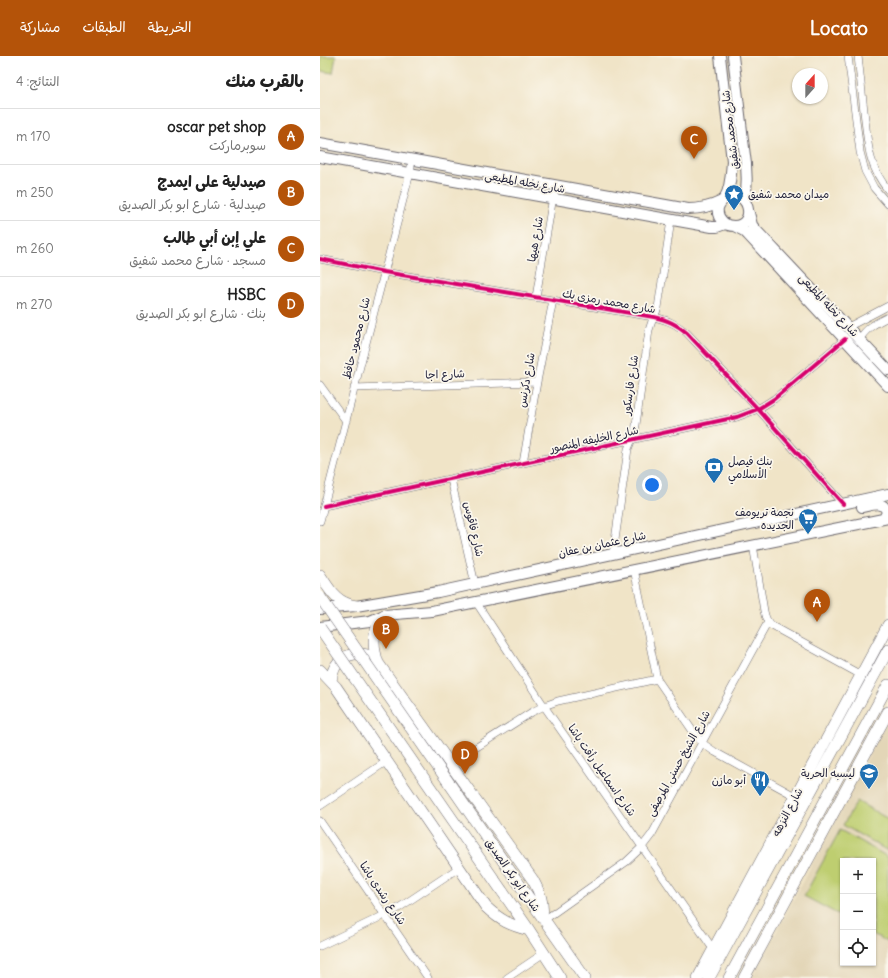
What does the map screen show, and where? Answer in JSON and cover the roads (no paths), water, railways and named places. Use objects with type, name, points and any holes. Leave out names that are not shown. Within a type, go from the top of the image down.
[{"type":"main road","points":[[320,575],[338,598],[346,604],[356,606]]},
{"type":"main road","name":"شارع ابو بكر الصديق","points":[[320,598],[543,919]]},
{"type":"main road","name":"شارع ابو بكر الصديق","points":[[384,615],[374,634],[374,646],[378,663],[533,880],[541,899],[543,919]]},
{"type":"main road","name":"شارع النزهه","points":[[698,978],[888,624]]},
{"type":"main road","name":"شارع ابو بكر الصديق","points":[[320,627],[529,930],[560,978]]},
{"type":"main road","points":[[709,978],[888,650]]},
{"type":"main road","points":[[331,681],[333,670],[339,662],[347,656],[358,654],[368,655],[378,663]]},
{"type":"main road","name":"شارع ابو بكر الصديق","points":[[320,670],[331,681],[387,760],[490,911],[508,924],[529,930]]},
{"type":"main road","points":[[729,978],[888,685]]},
{"type":"main road","points":[[744,978],[888,712]]},
{"type":"main road","points":[[543,919],[585,978]]},
{"type":"street","name":"شارع محمد شفيق","points":[[720,56],[732,161],[730,182],[723,200]]},
{"type":"street","name":"شارع محمد شفيق","points":[[733,56],[746,161],[747,183],[745,201]]},
{"type":"street","points":[[848,56],[860,152],[863,164],[874,188],[888,204]]},
{"type":"street","points":[[858,56],[869,153],[874,168],[882,183],[888,190]]},
{"type":"street","name":"شارع نخله المطيعى","points":[[320,143],[688,209],[700,209],[711,206],[723,200]]},
{"type":"street","name":"شارع نخله المطيعى","points":[[320,157],[712,227],[730,225],[744,231],[752,232],[848,327],[888,370]]},
{"type":"street","name":"شارع محمود حافظ","points":[[320,521],[410,173],[412,160]]},
{"type":"street","points":[[730,182],[738,186],[747,183]]},
{"type":"street","name":"شارع هيها","points":[[536,297],[555,185]]},
{"type":"street","points":[[729,196],[737,196],[745,201],[749,213],[742,224],[730,225],[720,218],[718,214],[719,205],[723,200],[729,196]]},
{"type":"street","name":"شارع نخله المطيعى","points":[[749,213],[752,232],[888,386]]},
{"type":"street","name":"شارع فارسكور","points":[[613,554],[628,449],[635,432],[649,330],[658,308],[671,220]]},
{"type":"street","name":"شارع محمد رمزى بك","points":[[320,259],[384,272],[654,317],[677,325],[687,333],[846,503]]},
{"type":"street","name":"شارع دكرنس","points":[[523,463],[553,300]]},
{"type":"street","points":[[848,327],[888,306]]},
{"type":"street","points":[[860,340],[863,333],[869,327],[888,317]]},
{"type":"street","name":"شارع الخليفه المنصور","points":[[324,506],[737,418],[758,409],[774,399],[845,339]]},
{"type":"street","name":"شارع اجا","points":[[354,388],[537,382]]},
{"type":"street","points":[[320,385],[346,421]]},
{"type":"street","name":"شارع فاقوس","points":[[451,478],[475,584]]},
{"type":"street","name":"شارع عثمان بن عفان","points":[[320,609],[356,606],[438,592],[888,494]]},
{"type":"street","points":[[320,627],[370,621],[384,615],[432,611],[886,518],[887,511],[882,505],[877,504],[857,507],[846,503]]},
{"type":"street","points":[[753,545],[764,612],[768,622],[772,626],[861,674]]},
{"type":"street","points":[[634,570],[657,678],[692,730],[702,743],[715,752],[795,796]]},
{"type":"street","name":"شارع اسماعيل رأفت باشا","points":[[476,602],[544,706],[713,949]]},
{"type":"street","name":"شارع الشيخ حسنى المرصفى","points":[[543,919],[626,862],[642,847],[652,834],[768,622]]},
{"type":"street","points":[[450,764],[544,706],[558,701],[657,678]]},
{"type":"street","points":[[320,806],[387,760]]},
{"type":"street","name":"شارع رشدى باشا","points":[[320,821],[428,978]]},
{"type":"street","points":[[320,946],[401,906],[460,867]]},
{"type":"street","points":[[507,978],[544,953]]},
{"type":"place","name":"علي إبن أبي طالب","points":[[694,159]]},
{"type":"place","name":"ميدان محمد شفيق","points":[[734,211]]},
{"type":"place","name":"بنك فيصل الأسلامي","points":[[714,484]]},
{"type":"place","name":"نجمة تريومف الجديده","points":[[808,535]]},
{"type":"place","name":"oscar pet shop","points":[[817,622]]},
{"type":"place","name":"صيدلية على ايمدج","points":[[386,649]]},
{"type":"place","name":"HSBC","points":[[465,774]]},
{"type":"place","name":"ليسبه الحرية","points":[[869,790]]},
{"type":"place","name":"أبو مازن","points":[[760,797]]}]
